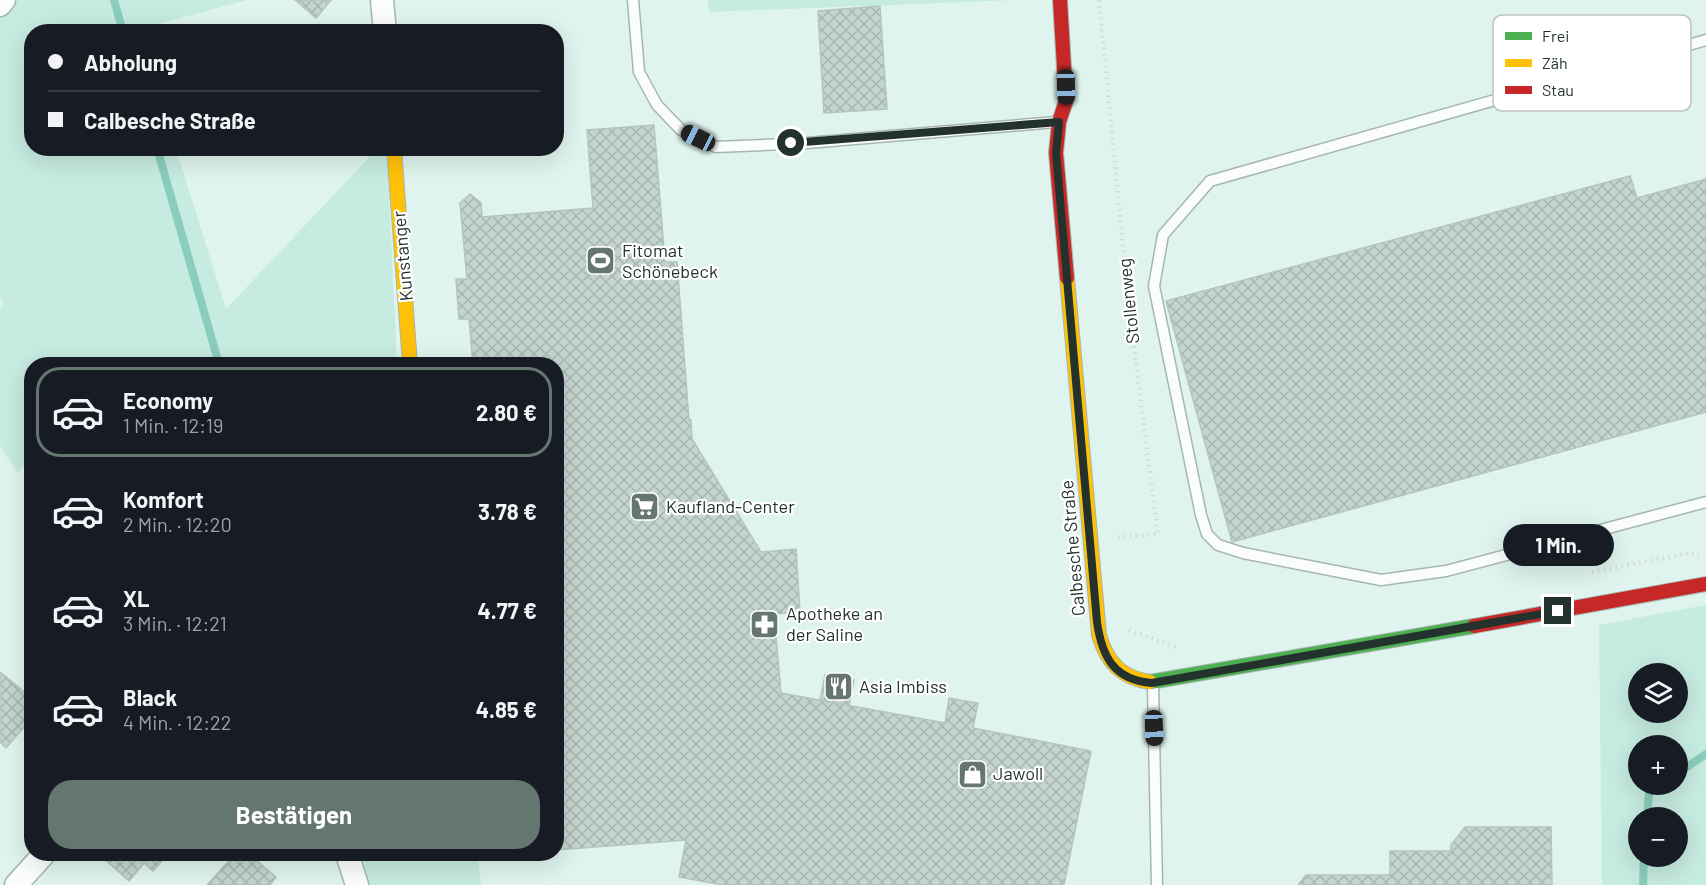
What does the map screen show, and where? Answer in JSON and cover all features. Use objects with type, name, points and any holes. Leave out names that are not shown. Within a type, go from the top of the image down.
[{"type":"street","points":[[0,5],[4,0]]},
{"type":"street","points":[[382,0],[384,24]]},
{"type":"street","name":"Calbesche Straße","points":[[1060,0],[1066,101],[1059,122],[1056,153],[1097,622],[1102,647],[1113,666],[1130,679],[1152,683],[1706,584]]},
{"type":"street","name":"Kunstanger","points":[[395,156],[409,357]]},
{"type":"street","points":[[16,885],[38,861]]},
{"type":"street","points":[[349,861],[357,885]]},
{"type":"lane","points":[[633,0],[639,72],[657,105],[681,130],[716,147],[807,143],[1059,122]]},
{"type":"lane","points":[[1691,44],[1706,40]]},
{"type":"lane","points":[[1493,101],[1210,181],[1163,235],[1154,286],[1206,534],[1218,545],[1243,553],[1381,580],[1446,571],[1706,502]]},
{"type":"lane","points":[[1152,683],[1157,885]]},
{"type":"path","name":"Stollenweg","points":[[1090,539],[1158,534],[1130,318],[1099,0]]},
{"type":"path","points":[[1588,573],[1691,553],[1706,557]]},
{"type":"path","points":[[1097,622],[1123,628],[1179,649]]},
{"type":"green space","points":[[0,0],[247,0],[158,24],[24,24],[24,156],[178,156],[226,309],[370,156],[387,156],[397,357],[24,357],[24,466],[18,473],[0,446],[0,308],[4,304],[0,296]]},
{"type":"green space","points":[[708,0],[1014,0],[709,12]]},
{"type":"green space","points":[[1706,605],[1706,885],[1602,885],[1599,625]]},
{"type":"green space","points":[[340,861],[479,861],[481,885],[352,885]]},
{"type":"building","points":[[295,0],[331,0],[316,18]]},
{"type":"building","points":[[880,6],[887,109],[824,113],[818,11]]},
{"type":"building","name":"Kaufland-Center","points":[[654,125],[665,262],[677,262],[692,439],[761,552],[796,549],[800,612],[774,614],[781,693],[945,723],[949,698],[978,703],[973,728],[1091,751],[1064,885],[722,885],[679,877],[686,840],[564,849],[564,357],[472,357],[469,319],[459,319],[456,279],[467,279],[460,203],[470,194],[481,203],[482,217],[593,208],[587,130]]},
{"type":"building","points":[[1630,176],[1637,198],[1706,179],[1706,412],[1232,542],[1166,301]]},
{"type":"building","points":[[0,672],[24,692],[24,727],[6,748],[0,742]]},
{"type":"building","points":[[825,675],[854,680],[849,706],[820,700]]},
{"type":"building","points":[[1465,827],[1551,827],[1552,885],[1298,885],[1306,875],[1390,875],[1390,851],[1451,851],[1451,845]]},
{"type":"building","points":[[107,861],[162,861],[153,871],[144,863],[129,881]]},
{"type":"building","points":[[229,861],[257,861],[276,877],[270,885],[207,885]]},
{"type":"waterway","points":[[114,0],[121,24]]},
{"type":"waterway","points":[[159,156],[217,357]]},
{"type":"waterway","points":[[1688,766],[1706,754]]},
{"type":"waterway","points":[[1648,807],[1649,795]]},
{"type":"waterway","points":[[1643,885],[1644,867]]},
{"type":"traffic: fast","points":[[1150,682],[1474,626]]},
{"type":"traffic: slow","points":[[395,156],[409,357]]},
{"type":"traffic: slow","points":[[1067,278],[1099,635],[1106,653],[1117,667],[1131,677],[1150,682]]},
{"type":"traffic: jam","points":[[1060,0],[1066,101],[1059,122],[1056,153],[1067,278]]},
{"type":"traffic: jam","points":[[1474,626],[1706,584]]},
{"type":"place","name":"Fitomat Schönebeck","points":[[601,261]]},
{"type":"place","name":"Kaufland-Center","points":[[645,507]]},
{"type":"place","name":"Apotheke an der Saline","points":[[765,624]]},
{"type":"place","name":"Asia Imbiss","points":[[838,687]]},
{"type":"place","name":"Jawoll","points":[[972,774]]},
{"type":"route","points":[[791,143],[1059,122],[1056,153],[1097,622],[1106,658],[1130,679],[1152,683],[1558,611]]}]
